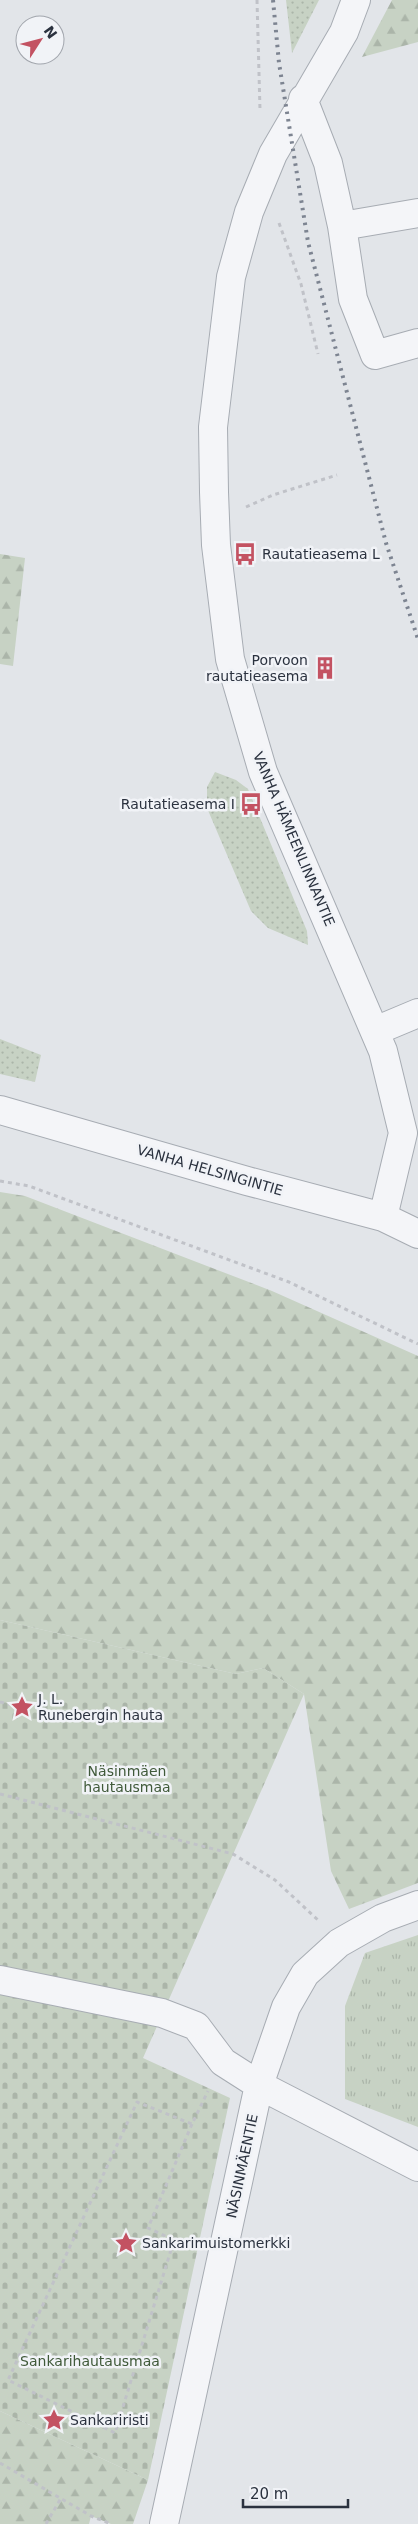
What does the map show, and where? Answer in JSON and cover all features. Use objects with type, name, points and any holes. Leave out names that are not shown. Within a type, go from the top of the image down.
[{"type":"street","name":"VANHA HÄMEENLINNANTIE","points":[[356,0],[344,32],[303,99],[262,177],[249,212],[231,277],[213,427],[216,545],[230,659],[263,772],[383,1050],[403,1134],[384,1217]]},
{"type":"street","points":[[303,99],[328,163],[342,226],[353,299],[375,355],[418,343]]},
{"type":"street","points":[[342,226],[418,212]]},
{"type":"street","points":[[375,1031],[418,1013]]},
{"type":"street","name":"VANHA HELSINGINTIE","points":[[0,1110],[247,1181],[384,1217],[418,1234]]},
{"type":"street","name":"NÄSINMÄENTIE","points":[[164,2524],[260,2085],[286,2007],[305,1974],[339,1943],[383,1918],[418,1905]]},
{"type":"street","points":[[0,1980],[162,2013],[196,2026],[223,2062],[260,2085],[418,2167]]},
{"type":"path","points":[[257,0],[261,118]]},
{"type":"path","points":[[279,222],[301,284],[318,354]]},
{"type":"path","points":[[241,509],[273,495],[338,475]]},
{"type":"path","points":[[0,1180],[30,1186],[289,1282],[418,1344]]},
{"type":"path","points":[[0,1702],[22,1708]]},
{"type":"path","points":[[0,1794],[233,1854],[275,1880],[306,1906],[339,1943]]},
{"type":"path","points":[[192,2124],[137,2102],[8,2380],[115,2432],[174,2240],[148,2228],[192,2124],[223,2062]]},
{"type":"path","points":[[0,2463],[91,2516],[111,2524]]},
{"type":"path","points":[[46,2524],[61,2498]]},
{"type":"green space","points":[[286,0],[319,0],[292,53]]},
{"type":"green space","points":[[392,0],[418,0],[418,42],[362,57]]},
{"type":"green space","points":[[0,554],[25,558],[13,666],[0,664]]},
{"type":"green space","points":[[215,772],[236,780],[248,789],[307,931],[308,945],[268,928],[251,911],[207,808],[207,787]]},
{"type":"green space","points":[[0,1039],[41,1055],[35,1082],[0,1074]]},
{"type":"green space","points":[[0,1192],[25,1196],[272,1291],[418,1356],[418,1883],[349,1909],[331,1871],[304,1694],[263,1668],[236,1674],[0,1620]]},
{"type":"green space","name":"Näsinmäen hautausmaa","points":[[0,1620],[236,1674],[263,1668],[304,1694],[143,2058],[230,2098],[148,2480],[0,2411]]},
{"type":"green space","points":[[418,1935],[418,2127],[345,2099],[345,2006],[365,1953]]},
{"type":"green space","points":[[0,2411],[148,2480],[133,2524],[111,2524],[91,2516],[89,2524],[0,2524]]},
{"type":"railway","points":[[273,0],[279,63],[308,242],[386,543],[418,639]]},
{"type":"place","name":"Rautatieasema L","points":[[245,554]]},
{"type":"place","name":"Porvoon rautatieasema","points":[[325,668]]},
{"type":"place","name":"Rautatieasema I","points":[[251,804]]},
{"type":"place","name":"J. L. Runebergin hauta","points":[[22,1707]]},
{"type":"place","name":"Sankarimuistomerkki","points":[[126,2243]]},
{"type":"place","name":"Sankariristi","points":[[54,2420]]},
{"type":"park label","name":"Sankarihautausmaa","points":[[90,2361]]}]
